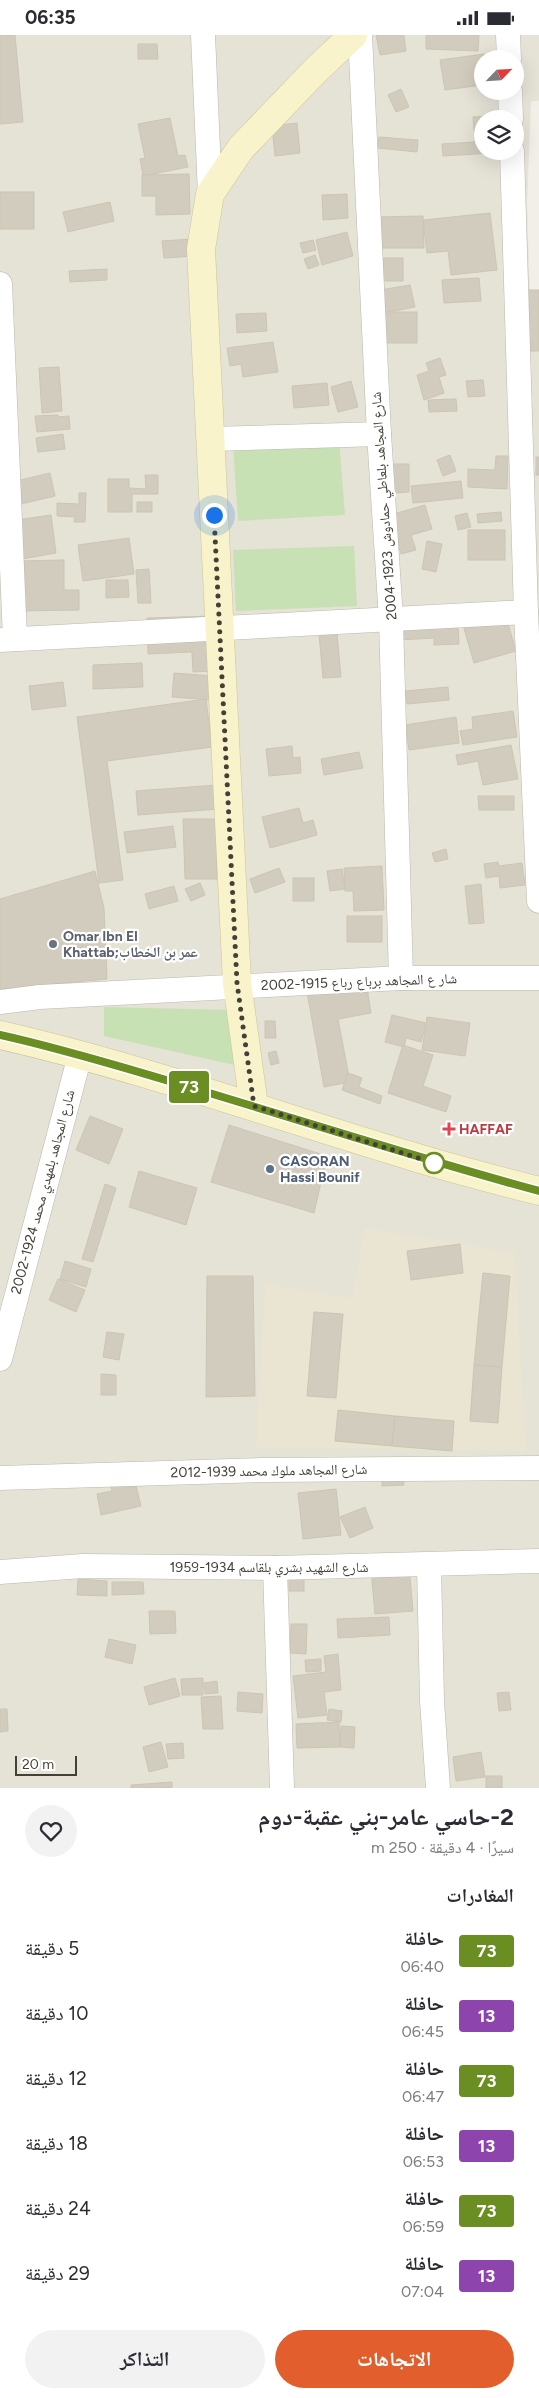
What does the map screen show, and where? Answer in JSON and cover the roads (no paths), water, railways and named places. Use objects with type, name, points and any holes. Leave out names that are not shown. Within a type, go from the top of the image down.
[{"type":"main road","points":[[254,1106],[238,986],[201,249],[210,194],[241,148],[314,71],[353,35]]},
{"type":"main road","points":[[0,1035],[80,1055],[254,1106],[412,1157],[539,1191]]},
{"type":"street","points":[[203,35],[210,194]]},
{"type":"street","name":"شارع المجاهد بلعاطي حمادوش 1923-2004","points":[[360,35],[378,434],[391,619],[401,978]]},
{"type":"street","points":[[508,35],[509,50]]},
{"type":"street","points":[[512,160],[526,612],[539,901]]},
{"type":"street","points":[[0,284],[8,640],[526,612]]},
{"type":"street","points":[[210,439],[378,434]]},
{"type":"street","name":"شار ع المجاهد برباع رباع 1915-2002","points":[[0,1002],[40,997],[401,978],[539,978]]},
{"type":"street","name":"شارع المجاهد بلمهدي محمد 1924-2002","points":[[0,1359],[80,1055]]},
{"type":"street","name":"شارع المجاهد ملوك محمد 1939-2012","points":[[0,1477],[263,1471],[539,1468]]},
{"type":"street","name":"شارع الشهيد بشري بلقاسم 1934-1959","points":[[0,1572],[83,1567],[275,1568],[429,1566],[539,1561]]},
{"type":"street","points":[[429,1566],[432,1701],[438,1788]]},
{"type":"street","points":[[275,1568],[282,1788]]},
{"type":"place","name":"Omar Ibn El Khattab;عمر بن الخطاب","points":[[53,944]]},
{"type":"place","name":"HAFFAF","points":[[449,1129]]},
{"type":"place","name":"CASORAN Hassi Bounif","points":[[270,1169]]}]
